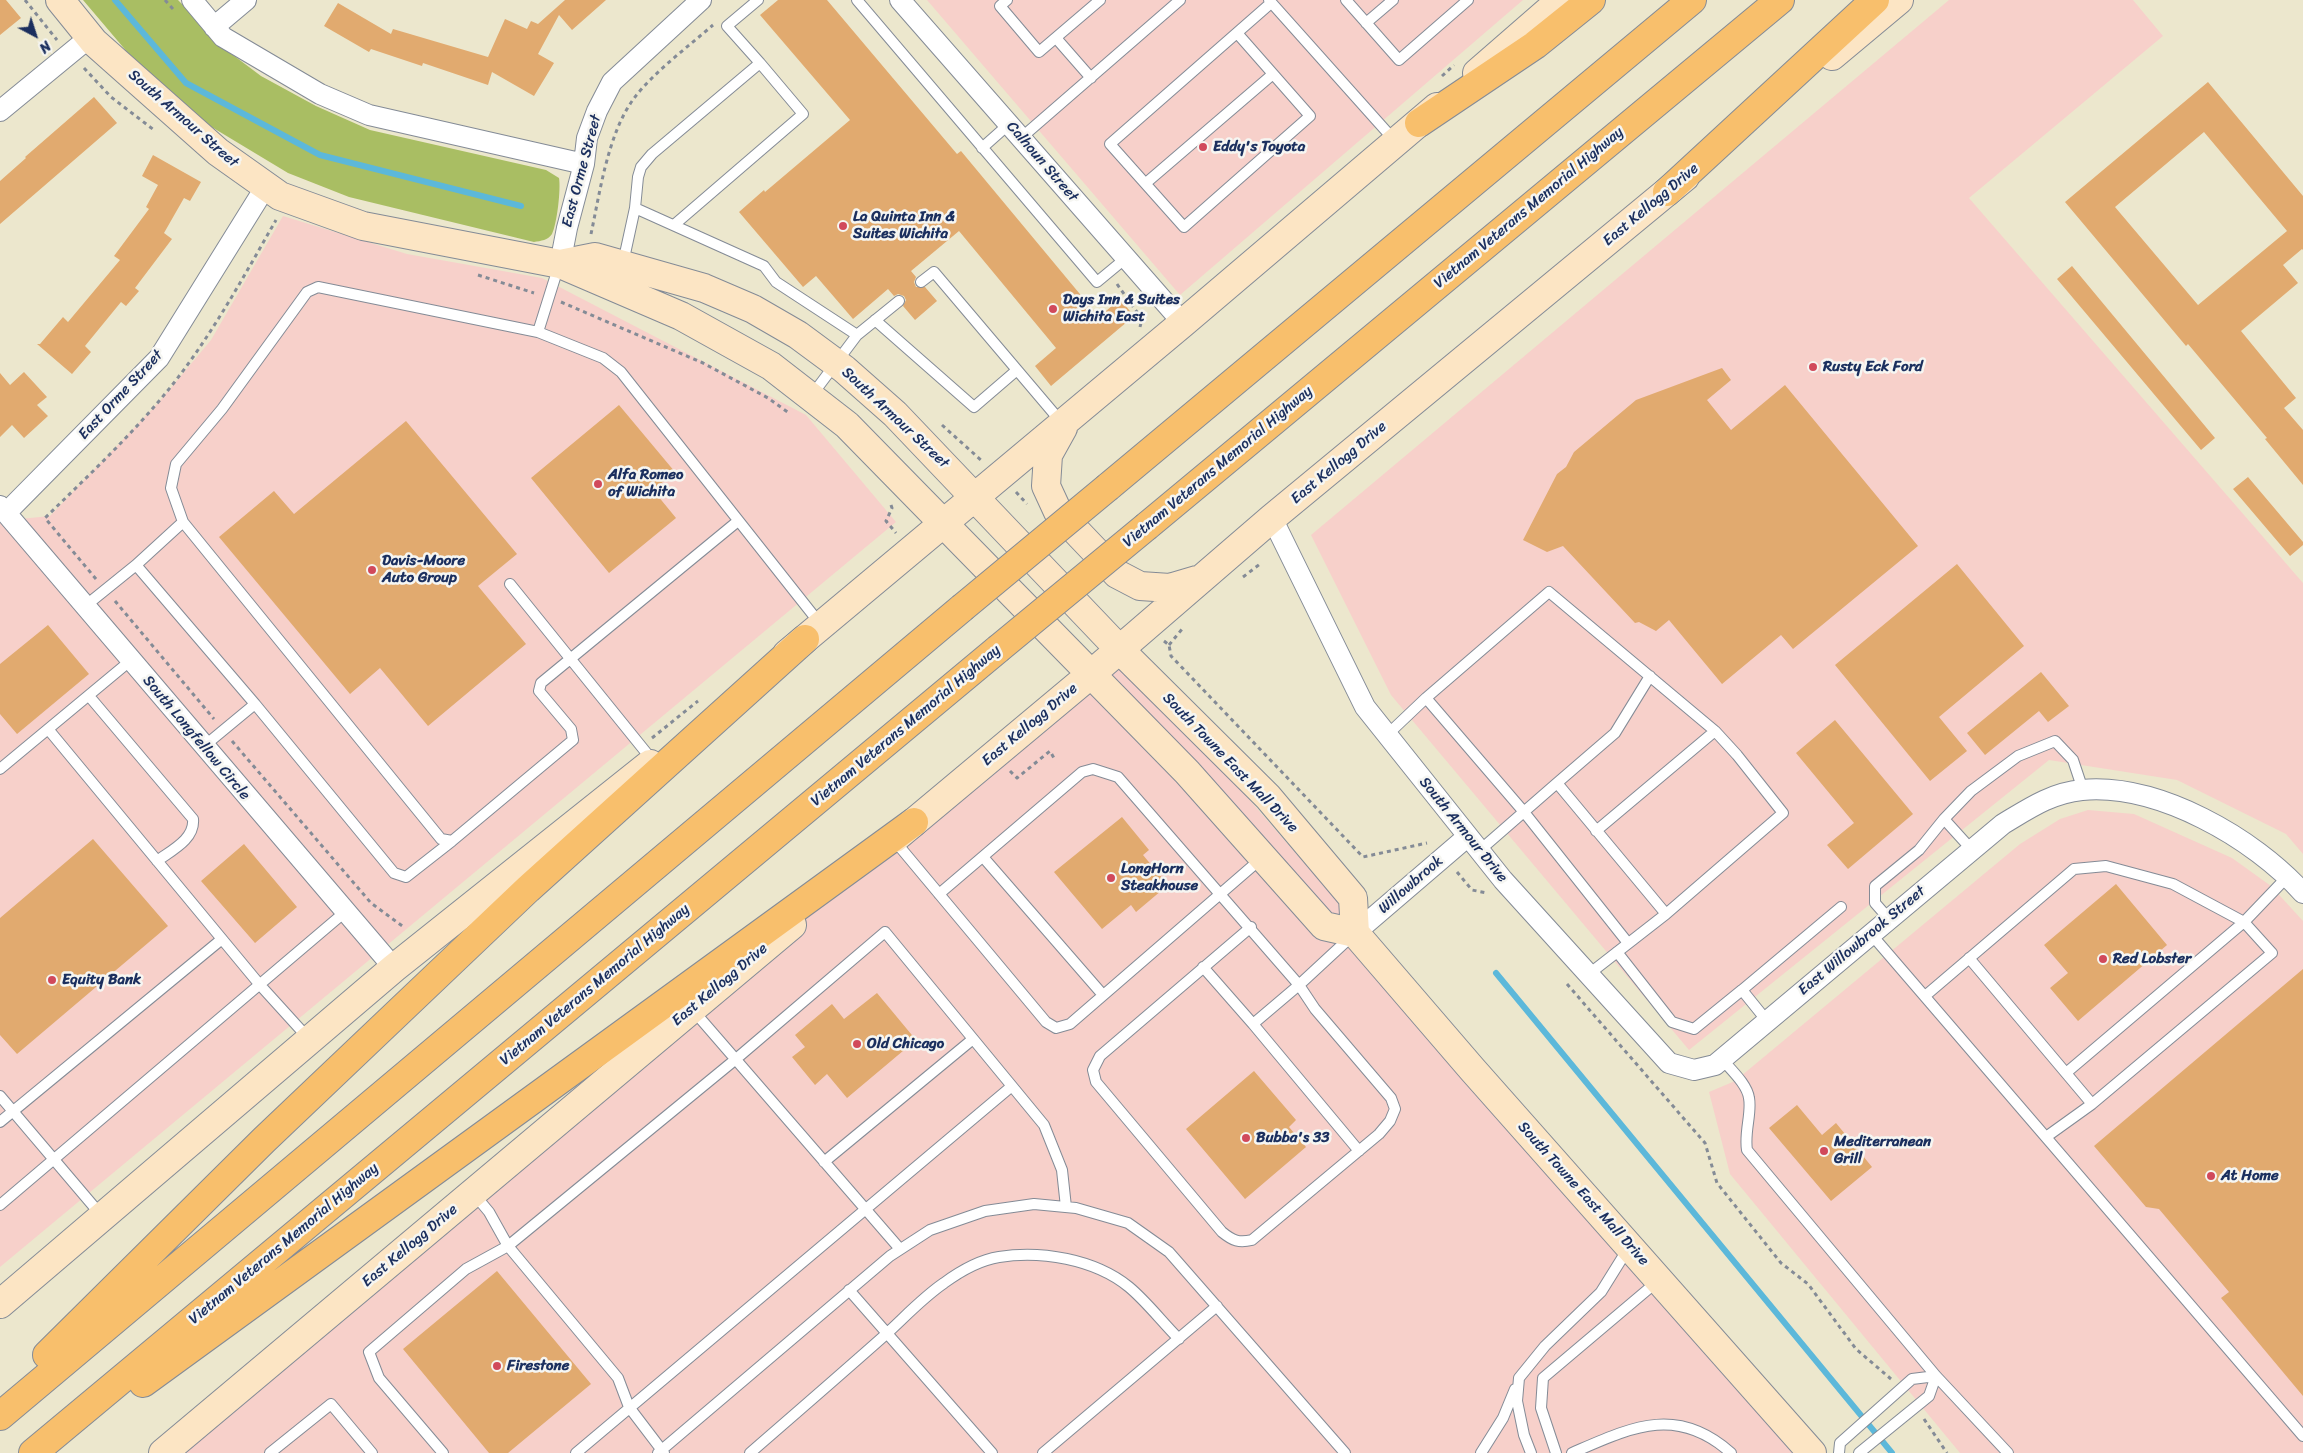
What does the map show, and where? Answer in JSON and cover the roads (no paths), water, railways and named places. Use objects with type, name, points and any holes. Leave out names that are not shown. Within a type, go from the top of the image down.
[{"type":"highway","points":[[1419,123],[1535,45],[1591,0]]},
{"type":"highway","points":[[0,1416],[962,608],[1692,0]]},
{"type":"highway","name":"Vietnam Veterans Memorial Highway","points":[[33,1453],[1780,0]]},
{"type":"highway","points":[[1667,192],[1874,0]]},
{"type":"highway","points":[[0,1402],[272,1134],[657,765],[813,632]]},
{"type":"highway","points":[[47,1453],[684,1001],[914,822]]},
{"type":"main road","name":"South Armour Street","points":[[60,0],[90,37],[218,152],[280,196],[363,226],[560,264],[595,257],[620,276],[681,316],[771,366],[846,425],[1090,675]]},
{"type":"main road","points":[[813,632],[1397,143],[1561,0]]},
{"type":"main road","name":"East Kellogg Drive","points":[[163,1453],[473,1193],[684,1001],[914,822],[1120,650],[1272,518],[1899,0]]},
{"type":"main road","name":"South Armour Street","points":[[620,276],[704,288],[753,309],[798,335],[836,363],[895,414],[976,496],[1120,650]]},
{"type":"main road","points":[[1065,422],[1048,455],[1046,486],[1058,512],[1117,574],[1140,586],[1170,588],[1202,579]]},
{"type":"main road","name":"South Towne East Mall Drive","points":[[1120,650],[1268,797],[1353,898],[1355,933],[1812,1453]]},
{"type":"main road","points":[[1090,675],[1187,772],[1324,926],[1355,933]]},
{"type":"main road","points":[[0,1304],[394,968],[657,765]]},
{"type":"street","points":[[192,0],[223,38],[320,94],[369,115],[584,164]]},
{"type":"street","points":[[214,27],[246,0]]},
{"type":"street","name":"East Orme Street","points":[[560,264],[567,228],[584,164],[587,138],[597,111],[612,82],[701,0]]},
{"type":"street","name":"Calhoun Street","points":[[900,0],[1183,323]]},
{"type":"street","points":[[0,112],[90,37]]},
{"type":"street","name":"East Orme Street","points":[[3,510],[159,358],[266,186]]},
{"type":"street","name":"South Longfellow Circle","points":[[3,510],[203,747],[394,968]]},
{"type":"street","name":"South Armour Drive","points":[[1272,518],[1365,707],[1473,844],[1669,1063],[1694,1070],[1714,1065],[1722,1059]]},
{"type":"street","name":"East Willowbrook Street","points":[[1722,1059],[2002,824],[2043,800],[2082,790],[2126,791],[2168,804],[2209,822],[2263,856],[2288,876],[2303,893]]},
{"type":"street","name":"Willowbrook","points":[[1355,933],[1442,858],[1473,844]]},
{"type":"lane","points":[[674,225],[803,114],[727,26],[758,0]]},
{"type":"lane","points":[[857,0],[1097,282],[1126,258]]},
{"type":"lane","points":[[1001,2],[1039,52],[1100,0]]},
{"type":"lane","points":[[982,148],[1015,131],[1090,78],[1180,0]]},
{"type":"lane","points":[[1346,0],[1398,60],[1468,0]]},
{"type":"lane","points":[[1366,23],[1393,0]]},
{"type":"lane","points":[[1237,34],[1310,116],[1184,226],[1110,144],[1237,34],[1270,2],[1397,143]]},
{"type":"lane","points":[[1056,38],[1090,78]]},
{"type":"lane","points":[[620,276],[635,208],[641,167],[652,154],[760,63]]},
{"type":"lane","points":[[1146,183],[1273,74]]},
{"type":"lane","points":[[635,208],[764,266],[776,282],[857,335]]},
{"type":"lane","points":[[538,332],[560,264]]},
{"type":"lane","points":[[921,282],[934,272],[1017,370],[1065,422]]},
{"type":"lane","points":[[452,840],[441,839],[183,522],[171,488],[176,464],[222,409],[307,292],[318,287],[538,332],[603,358],[621,372],[738,520],[813,632]]},
{"type":"lane","points":[[811,397],[857,335],[899,301]]},
{"type":"lane","points":[[875,320],[974,408],[1017,370]]},
{"type":"lane","points":[[136,565],[255,704],[394,873],[406,877],[573,740],[571,729],[539,691],[541,683],[738,520]]},
{"type":"lane","points":[[84,607],[136,565],[183,522]]},
{"type":"lane","points":[[510,584],[657,765]]},
{"type":"lane","points":[[1387,735],[1426,698],[1548,592],[1715,732],[1737,755],[1783,813],[1666,914],[1589,974]]},
{"type":"lane","points":[[0,769],[130,661]]},
{"type":"lane","points":[[1473,844],[1524,812],[1615,733],[1650,676]]},
{"type":"lane","points":[[89,696],[193,819],[194,827],[187,838],[158,861]]},
{"type":"lane","points":[[1426,698],[1524,812],[1628,944]]},
{"type":"lane","points":[[203,747],[255,704]]},
{"type":"lane","points":[[48,729],[260,985],[310,1040]]},
{"type":"lane","points":[[1596,830],[1715,732]]},
{"type":"lane","points":[[1889,919],[1875,903],[1875,886],[1919,850],[1944,819],[1971,791],[2018,756],[2055,741],[2073,760],[2082,790]]},
{"type":"lane","points":[[939,894],[1082,772],[1093,769],[1118,778],[1222,893],[1251,927],[1299,985],[1315,1009],[1390,1098],[1395,1109],[1390,1122],[1359,1150],[1252,1240],[1242,1242],[1232,1240],[1216,1225],[1096,1082],[1093,1070],[1100,1056],[1251,927]]},
{"type":"lane","points":[[1557,783],[1666,914]]},
{"type":"lane","points":[[1944,819],[1972,850]]},
{"type":"lane","points":[[893,839],[1046,1022],[1056,1028],[1070,1024],[1263,857]]},
{"type":"lane","points":[[983,857],[1104,995]]},
{"type":"lane","points":[[1924,996],[2074,869],[2106,866],[2174,884],[2244,922],[2272,953],[2092,1104],[2046,1138]]},
{"type":"lane","points":[[2066,1073],[2244,922],[2288,876]]},
{"type":"lane","points":[[1617,952],[1672,1022],[1694,1029],[1842,907]]},
{"type":"lane","points":[[0,1205],[55,1161],[345,912]]},
{"type":"lane","points":[[443,1453],[379,1378],[369,1352],[466,1269],[508,1246],[736,1059],[885,932],[1044,1125],[1062,1170],[1066,1207]]},
{"type":"lane","points":[[1253,1024],[1299,985],[1355,933]]},
{"type":"lane","points":[[1871,934],[2303,1436]]},
{"type":"lane","points":[[0,1122],[222,939]]},
{"type":"lane","points":[[1969,958],[2092,1104]]},
{"type":"lane","points":[[1203,967],[1359,1150]]},
{"type":"lane","points":[[1742,990],[1767,1021]]},
{"type":"lane","points":[[684,1001],[900,1249]]},
{"type":"lane","points":[[824,1162],[974,1039]]},
{"type":"lane","points":[[1722,1059],[1745,1087],[1750,1099],[1745,1136],[1747,1150],[1936,1376],[2008,1453]]},
{"type":"lane","points":[[576,1453],[1012,1086]]},
{"type":"lane","points":[[0,1096],[102,1217]]},
{"type":"lane","points":[[473,1193],[489,1212],[508,1246],[618,1378],[629,1407],[661,1452],[849,1290],[900,1249],[930,1230],[985,1211],[1034,1204],[1066,1207],[1128,1223],[1169,1252],[1345,1453]]},
{"type":"lane","points":[[1481,1453],[1503,1418],[1519,1378],[1545,1346],[1601,1292],[1630,1246]]},
{"type":"lane","points":[[750,1453],[887,1333],[915,1306],[945,1282],[979,1263],[997,1257],[1024,1254],[1054,1257],[1080,1263],[1117,1279],[1129,1287],[1179,1338]]},
{"type":"lane","points":[[1556,1453],[1541,1408],[1543,1378],[1659,1280]]},
{"type":"lane","points":[[849,1290],[992,1453]]},
{"type":"lane","points":[[1043,1453],[1217,1306]]},
{"type":"lane","points":[[1840,1448],[1899,1389],[1912,1379],[1936,1376]]},
{"type":"lane","points":[[1859,1453],[1929,1396],[1936,1376]]},
{"type":"lane","points":[[1519,1378],[1517,1401],[1524,1435],[1532,1453]]},
{"type":"lane","points":[[270,1453],[331,1404],[372,1453]]},
{"type":"lane","points":[[1572,1453],[1629,1429],[1656,1423],[1688,1426],[1714,1438],[1731,1453]]},
{"type":"waterway","points":[[115,0],[186,83],[320,155],[521,206]]},
{"type":"waterway","points":[[1496,973],[1892,1453]]},
{"type":"place","name":"Eddy's Toyota","points":[[1203,147]]},
{"type":"place","name":"La Quinta Inn & Suites Wichita","points":[[843,226]]},
{"type":"place","name":"Days Inn & Suites Wichita East","points":[[1053,309]]},
{"type":"place","name":"Rusty Eck Ford","points":[[1813,367]]},
{"type":"place","name":"Alfa Romeo of Wichita","points":[[598,484]]},
{"type":"place","name":"Davis-Moore Auto Group","points":[[372,570]]},
{"type":"place","name":"LongHorn Steakhouse","points":[[1111,878]]},
{"type":"place","name":"Red Lobster","points":[[2103,959]]},
{"type":"place","name":"Equity Bank","points":[[52,980]]},
{"type":"place","name":"Old Chicago","points":[[857,1044]]},
{"type":"place","name":"Bubba's 33","points":[[1246,1138]]},
{"type":"place","name":"Mediterranean Grill","points":[[1824,1151]]},
{"type":"place","name":"At Home","points":[[2211,1176]]},
{"type":"place","name":"Firestone","points":[[497,1366]]}]
